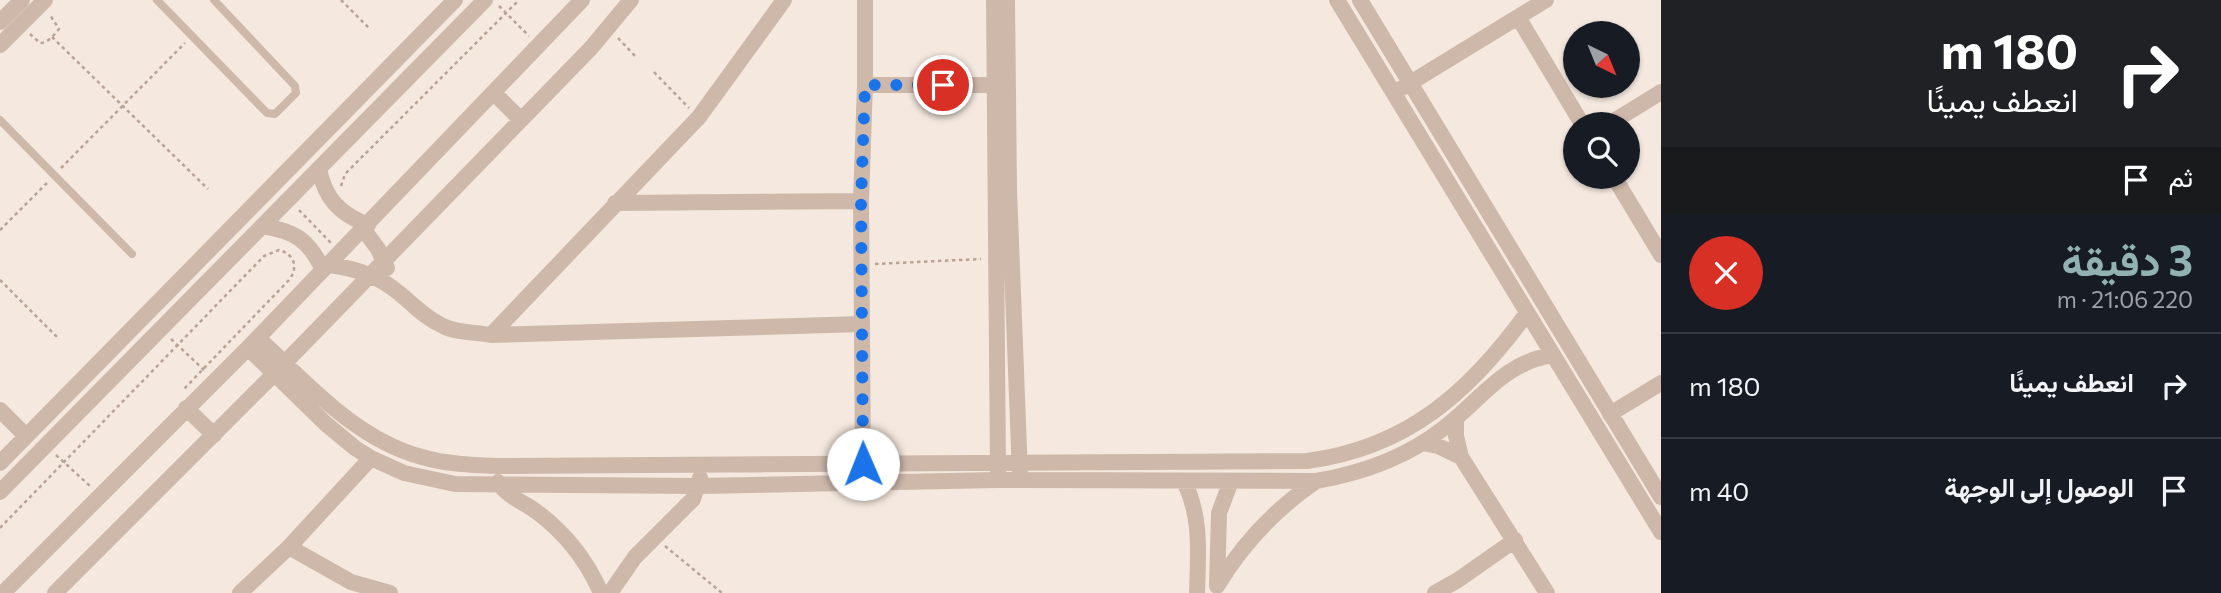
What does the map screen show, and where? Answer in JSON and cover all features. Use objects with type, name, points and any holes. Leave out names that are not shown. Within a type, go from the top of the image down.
[{"type":"street","points":[[0,45],[7,18],[22,0]]},
{"type":"street","points":[[0,463],[456,0]]},
{"type":"street","points":[[0,492],[485,0]]},
{"type":"street","points":[[3,593],[186,408],[209,375],[253,343],[582,0]]},
{"type":"street","points":[[55,593],[214,435],[521,120],[609,28],[631,0]]},
{"type":"street","points":[[491,335],[699,117],[784,0]]},
{"type":"street","points":[[863,464],[861,201],[865,0]]},
{"type":"street","points":[[993,0],[998,471]]},
{"type":"street","points":[[1007,0],[1009,190],[1020,480]]},
{"type":"street","points":[[1337,0],[1661,532]]},
{"type":"street","points":[[1360,0],[1661,497]]},
{"type":"street","points":[[1394,93],[1546,0]]},
{"type":"street","points":[[7,18],[43,2]]},
{"type":"street","points":[[1518,17],[1575,112]]},
{"type":"street","points":[[865,85],[995,85]]},
{"type":"street","points":[[1628,112],[1661,92]]},
{"type":"street","points":[[494,93],[521,120]]},
{"type":"street","points":[[318,169],[322,187],[327,195],[345,214],[366,227],[401,294]]},
{"type":"street","points":[[1621,189],[1661,255]]},
{"type":"street","points":[[615,203],[861,201]]},
{"type":"street","points":[[262,226],[282,229],[300,238],[326,268],[370,275],[401,294],[428,318],[446,328],[491,335],[862,324]]},
{"type":"street","points":[[280,368],[340,437],[371,458],[404,473],[437,482],[472,485],[699,486],[998,471],[1019,463],[1307,461],[1362,450],[1407,430],[1449,401],[1488,363],[1527,313]]},
{"type":"street","points":[[253,343],[280,368],[351,422],[384,443],[439,461],[496,466],[863,464],[998,471],[1020,480],[1316,481],[1357,473],[1422,443],[1456,418],[1512,368],[1530,359],[1553,355]]},
{"type":"street","points":[[1610,414],[1661,383]]},
{"type":"street","points":[[1577,394],[1592,385]]},
{"type":"street","points":[[186,408],[214,435]]},
{"type":"street","points":[[0,410],[26,436]]},
{"type":"street","points":[[1456,418],[1456,436],[1461,457],[1546,593]]},
{"type":"street","points":[[0,438],[12,450]]},
{"type":"street","points":[[1422,443],[1446,448],[1461,457]]},
{"type":"street","points":[[240,593],[289,547],[371,458]]},
{"type":"street","points":[[610,593],[635,557],[688,506],[699,486],[699,464]]},
{"type":"street","points":[[496,466],[499,485],[509,495],[544,517],[569,541],[601,593]]},
{"type":"street","points":[[1184,481],[1196,510],[1197,593]]},
{"type":"street","points":[[1217,583],[1219,513],[1231,481]]},
{"type":"street","points":[[1217,583],[1260,527],[1287,502],[1316,481]]},
{"type":"street","points":[[1435,593],[1515,540]]},
{"type":"street","points":[[289,547],[351,582],[380,592]]},
{"type":"street","points":[[1198,572],[1217,583]]},
{"type":"lane","points":[[157,0],[270,114],[275,114],[296,93],[295,86],[214,0]]},
{"type":"lane","points":[[0,120],[132,254]]},
{"type":"path","points":[[341,0],[369,28]]},
{"type":"path","points":[[493,0],[539,46]]},
{"type":"path","points":[[341,190],[340,184],[345,174],[519,0]]},
{"type":"path","points":[[7,18],[40,43],[46,42],[59,29],[59,25],[43,2]]},
{"type":"path","points":[[609,28],[636,57]]},
{"type":"path","points":[[0,230],[192,36]]},
{"type":"path","points":[[52,37],[208,189]]},
{"type":"path","points":[[654,72],[699,117]]},
{"type":"path","points":[[289,199],[341,253]]},
{"type":"path","points":[[0,528],[65,462],[178,346],[268,253],[279,250],[289,254],[295,270],[289,280],[209,375],[178,346],[160,330]]},
{"type":"path","points":[[862,265],[996,258]]},
{"type":"path","points":[[0,280],[58,338]]},
{"type":"path","points":[[46,445],[100,495]]},
{"type":"path","points":[[653,537],[722,593]]},
{"type":"route","points":[[863,464],[861,201],[865,85],[943,85]]}]
